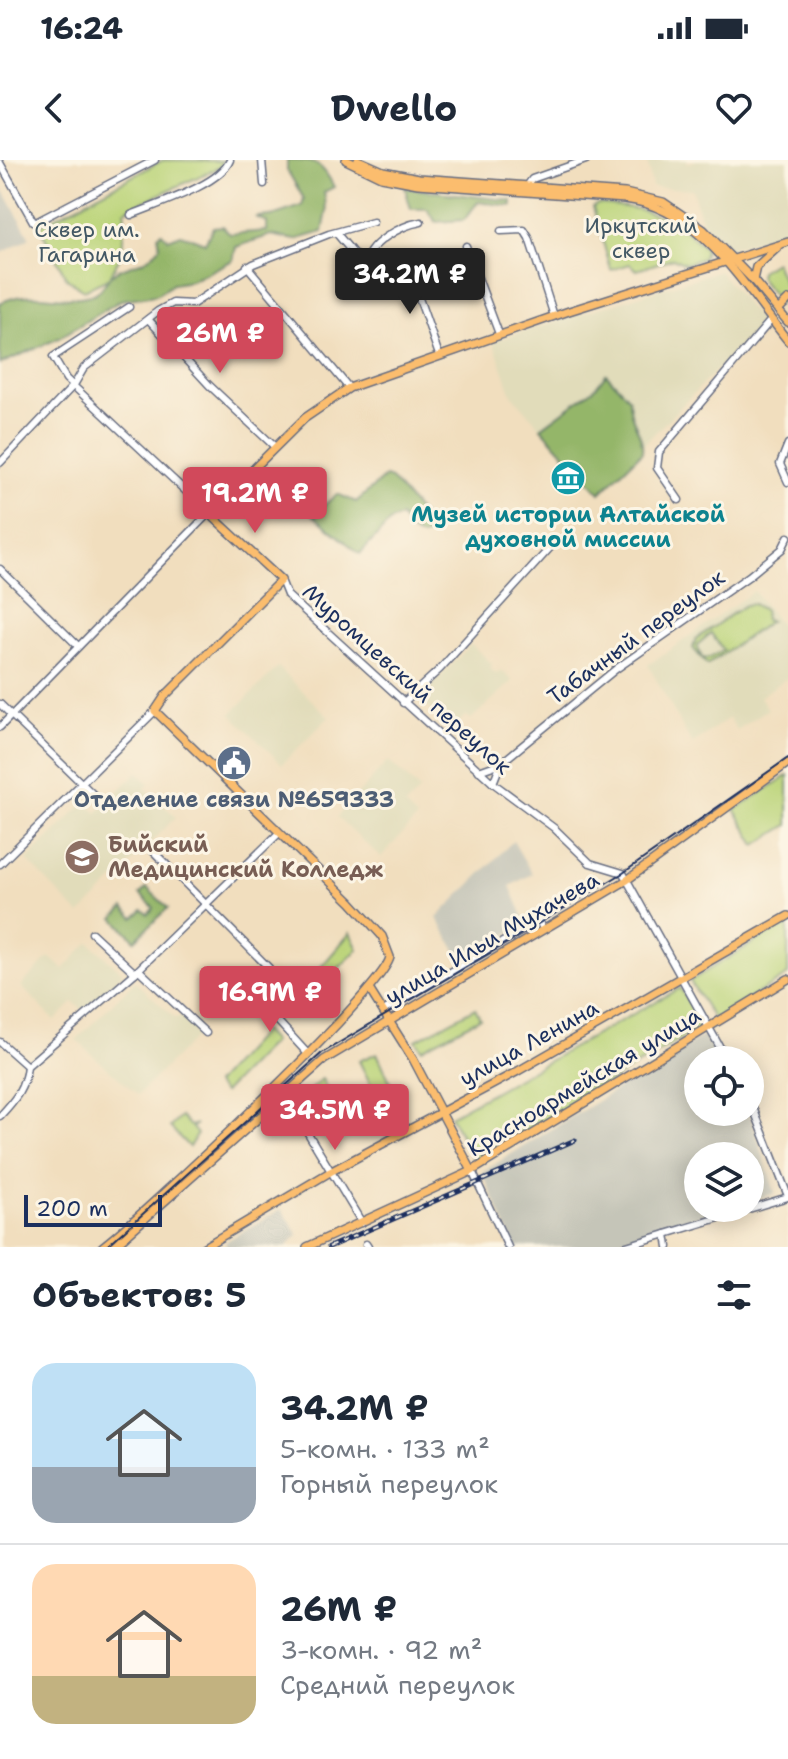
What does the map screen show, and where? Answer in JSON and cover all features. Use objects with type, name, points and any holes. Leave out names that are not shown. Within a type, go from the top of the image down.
[{"type":"main road","points":[[346,160],[381,177],[408,182],[649,203],[684,220],[728,262],[753,280],[788,322]]},
{"type":"main road","points":[[358,160],[409,176],[625,193],[663,202],[695,222],[788,341]]},
{"type":"main road","points":[[209,513],[312,412],[349,388],[499,334],[784,244]]},
{"type":"main road","points":[[753,280],[756,267],[784,244]]},
{"type":"main road","points":[[744,286],[745,278],[753,280]]},
{"type":"main road","points":[[778,310],[788,300]]},
{"type":"main road","name":"Муромцевский переулок","points":[[209,513],[281,580]]},
{"type":"main road","points":[[279,833],[155,711],[165,696],[281,580]]},
{"type":"main road","name":"улица Ильи Мухачева","points":[[102,1247],[160,1202],[318,1064],[627,880],[788,763]]},
{"type":"main road","name":"улица Ильи Мухачева","points":[[113,1247],[307,1053],[369,989],[389,963],[389,950],[351,902],[279,833]]},
{"type":"main road","name":"улица Ленина","points":[[204,1247],[330,1172],[681,979],[788,916]]},
{"type":"main road","name":"Красноармейская улица","points":[[307,1247],[472,1171],[788,979]]},
{"type":"main road","points":[[369,989],[390,1019],[472,1171]]},
{"type":"main road","points":[[307,1053],[318,1064]]},
{"type":"street","points":[[0,163],[34,223],[155,160]]},
{"type":"street","points":[[131,215],[205,185],[226,169],[230,160]]},
{"type":"street","points":[[262,160],[264,184]]},
{"type":"street","points":[[527,186],[540,175],[586,160]]},
{"type":"street","points":[[0,463],[74,385],[84,368],[170,304],[193,304],[247,266],[329,234],[373,222]]},
{"type":"street","points":[[365,267],[367,256],[381,240],[394,235],[399,226],[421,222]]},
{"type":"street","points":[[501,231],[524,230],[529,238],[554,316]]},
{"type":"street","points":[[337,234],[365,267],[372,281]]},
{"type":"street","points":[[466,246],[499,334]]},
{"type":"street","points":[[247,266],[349,388]]},
{"type":"street","points":[[408,267],[439,355]]},
{"type":"street","name":"Муромцевский переулок","points":[[129,307],[53,357],[63,375],[209,513]]},
{"type":"street","points":[[148,319],[201,377],[275,447]]},
{"type":"street","points":[[679,500],[657,468],[659,452],[771,320]]},
{"type":"street","points":[[788,444],[780,464],[788,482]]},
{"type":"street","points":[[0,727],[209,513]]},
{"type":"street","name":"Табачный переулок","points":[[479,771],[501,763],[616,669],[782,549],[788,537]]},
{"type":"street","points":[[403,703],[440,669],[558,539]]},
{"type":"street","points":[[0,569],[78,646]]},
{"type":"street","name":"Муромцевский переулок","points":[[281,580],[287,595],[479,771],[554,828],[590,863],[615,869],[627,880]]},
{"type":"street","points":[[0,704],[105,806]]},
{"type":"street","points":[[0,864],[155,711]]},
{"type":"street","name":"Табачный переулок","points":[[493,783],[501,763]]},
{"type":"street","points":[[0,1116],[18,1097],[26,1080],[27,1066],[137,972],[279,833]]},
{"type":"street","points":[[148,846],[269,968],[269,976]]},
{"type":"street","points":[[627,880],[719,1046]]},
{"type":"street","points":[[383,1011],[539,921],[543,929]]},
{"type":"street","points":[[92,933],[206,1033]]},
{"type":"street","points":[[254,995],[307,1053]]},
{"type":"street","points":[[0,1042],[27,1066]]},
{"type":"street","points":[[285,1095],[362,1223]]},
{"type":"street","points":[[623,1247],[788,1197],[760,1126]]},
{"type":"street","points":[[472,1171],[508,1247]]},
{"type":"street","points":[[666,1234],[668,1247]]},
{"type":"shaded area","points":[[647,160],[687,160],[688,163],[697,160],[788,160],[788,231],[727,249],[701,220],[692,189],[652,187]]},
{"type":"shaded area","points":[[0,184],[30,238],[0,254]]},
{"type":"shaded area","points":[[720,272],[762,324],[643,445],[628,414],[629,398],[595,388],[541,428],[512,395],[493,341]]},
{"type":"shaded area","points":[[754,591],[788,635],[788,677],[760,697],[768,709],[737,730],[729,718],[692,744],[648,665]]},
{"type":"shaded area","points":[[471,644],[492,664],[490,668],[496,674],[501,670],[513,681],[471,719],[466,715],[452,729],[420,699]]},
{"type":"shaded area","points":[[278,667],[329,717],[282,764],[231,714]]},
{"type":"shaded area","points":[[388,761],[420,790],[405,806],[417,818],[381,857],[337,817]]},
{"type":"shaded area","name":"Бийский Медицинский Колледж","points":[[137,772],[149,783],[145,788],[176,817],[80,915],[27,860],[85,802],[97,813]]},
{"type":"shaded area","points":[[513,841],[532,874],[510,886],[526,923],[462,961],[437,918]]},
{"type":"shaded area","points":[[89,942],[123,973],[86,1013],[73,1002],[55,1021],[21,986],[49,957],[64,969]]},
{"type":"shaded area","points":[[135,981],[175,1018],[183,1016],[200,1032],[138,1095],[76,1040]]},
{"type":"shaded area","points":[[704,1036],[710,1046],[688,1046]]},
{"type":"shaded area","points":[[684,1048],[684,1126],[753,1126],[759,1142],[684,1142],[684,1221],[597,1247],[515,1247],[482,1172]]},
{"type":"shaded area","points":[[764,1159],[775,1193],[764,1197]]},
{"type":"shaded area","points":[[282,1209],[298,1235],[286,1247],[227,1247],[225,1242]]},
{"type":"green space","name":"Сквер им. Гагарина","points":[[163,160],[223,161],[220,167],[125,210],[122,254],[108,279],[84,290],[67,279],[39,226]]},
{"type":"green space","points":[[287,160],[316,164],[334,187],[324,192],[327,211],[323,232],[295,240],[271,235],[236,247],[233,260],[191,281],[173,284],[156,295],[121,300],[57,339],[0,364],[0,303],[23,296],[74,298],[93,294],[113,273],[151,256],[160,246],[158,235],[162,232],[168,239],[181,234],[205,243],[213,227],[223,226],[230,234],[267,231],[267,222],[255,217],[272,216],[302,206],[304,199],[287,170]]},
{"type":"green space","points":[[405,188],[512,201],[512,206],[478,202],[464,220],[436,222],[427,209],[411,209]]},
{"type":"green space","name":"Иркутский сквер","points":[[598,204],[643,211],[669,221],[682,228],[705,249],[703,258],[685,264],[673,258],[637,270],[630,264],[611,270],[593,207]]},
{"type":"green space","points":[[775,262],[785,286],[788,285],[788,297],[781,305],[759,277],[760,271]]},
{"type":"green space","points":[[606,374],[629,398],[642,452],[600,493],[541,428],[595,388]]},
{"type":"green space","points":[[385,477],[391,479],[432,526],[428,534],[421,537],[409,530],[401,517],[392,520],[360,554],[313,515],[337,494],[356,502]]},
{"type":"green space","points":[[753,604],[764,610],[765,620],[770,621],[707,665],[693,648],[696,639],[745,605]],"holes":[[[711,633],[723,650],[708,659],[702,658],[697,645]]]},
{"type":"green space","points":[[788,775],[788,825],[756,845],[735,810]]},
{"type":"green space","points":[[147,888],[168,908],[135,940],[114,918],[124,908],[134,918],[143,910],[148,914],[154,908],[140,894]]},
{"type":"green space","points":[[788,922],[788,975],[714,1020],[690,981]]},
{"type":"green space","points":[[350,933],[358,949],[319,988],[310,980]]},
{"type":"green space","points":[[680,988],[702,1026],[476,1163],[450,1116]]},
{"type":"green space","points":[[475,1008],[480,1018],[422,1049],[416,1040]]},
{"type":"green space","points":[[263,1031],[273,1042],[223,1093],[215,1084]]},
{"type":"green space","points":[[377,1053],[397,1097],[381,1105],[359,1061]]},
{"type":"green space","points":[[322,1079],[334,1104],[315,1115],[302,1097]]},
{"type":"green space","points":[[181,1117],[190,1126],[196,1124],[192,1128],[197,1134],[189,1147],[170,1127]]},
{"type":"tram line","points":[[106,1247],[322,1053],[623,873],[788,758]]},
{"type":"railway","points":[[329,1247],[575,1140]]},
{"type":"place","name":"Музей истории Алтайской духовной миссии","points":[[568,478]]},
{"type":"place","name":"Отделение связи №659333","points":[[234,763]]},
{"type":"place","name":"Бийский Медицинский Колледж","points":[[82,857]]}]
